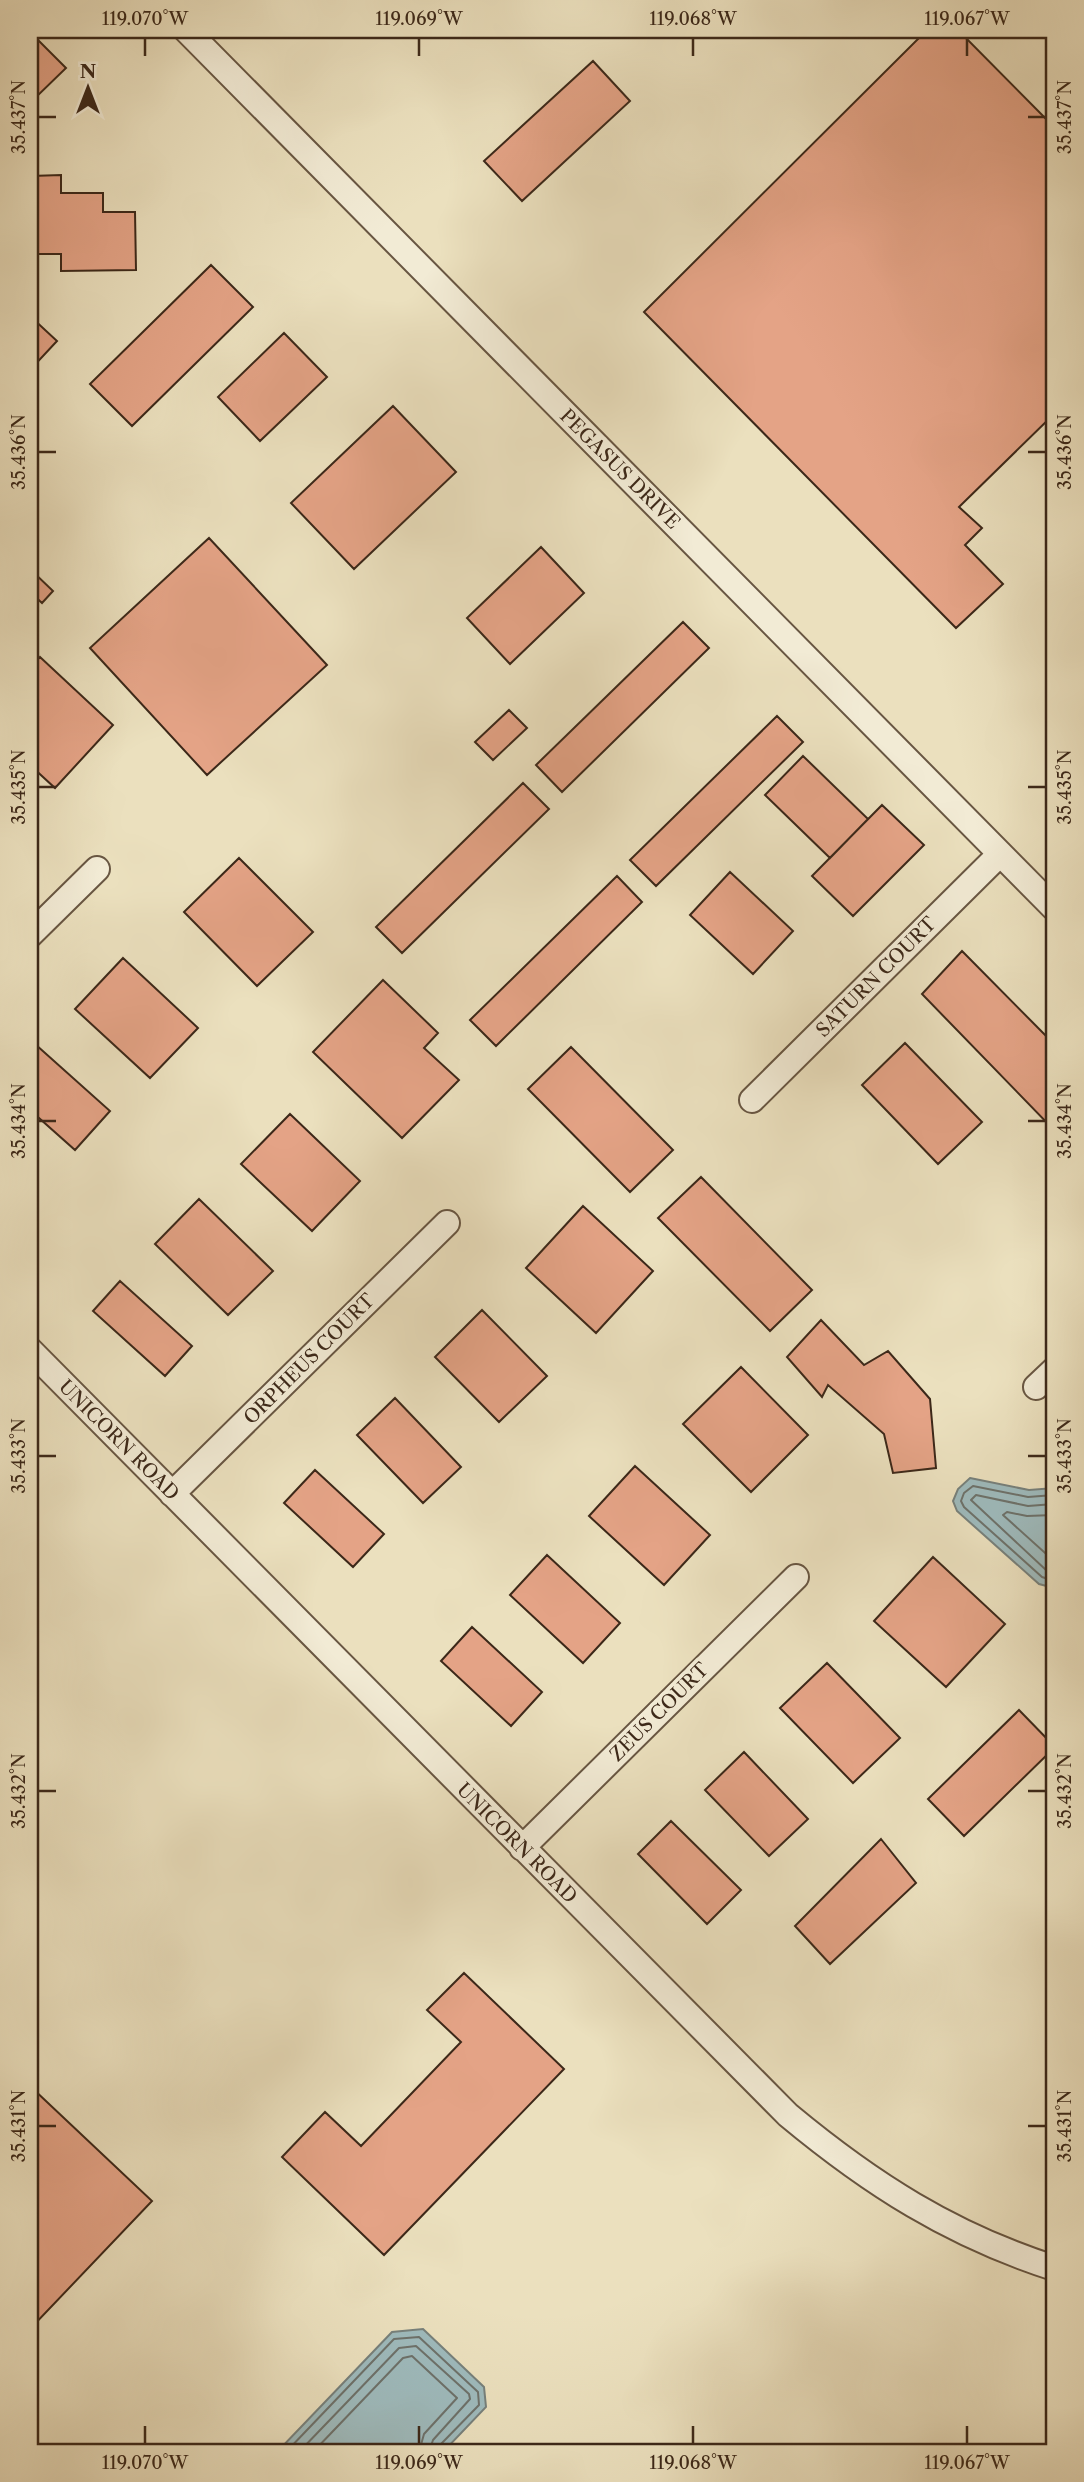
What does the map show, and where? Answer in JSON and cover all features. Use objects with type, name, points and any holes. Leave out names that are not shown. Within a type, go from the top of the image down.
[{"type":"street","name":"PEGASUS DRIVE","points":[[186,30],[1054,908]]},
{"type":"street","name":"SATURN COURT","points":[[752,1100],[1000,854]]},
{"type":"street","points":[[30,935],[97,869]]},
{"type":"street","name":"ORPHEUS COURT","points":[[172,1494],[447,1223]]},
{"type":"street","name":"UNICORN ROAD","points":[[30,1350],[788,2116],[879,2186],[981,2241],[1054,2269]]},
{"type":"street","points":[[1036,1387],[1054,1370]]},
{"type":"street","name":"ZEUS COURT","points":[[522,1848],[796,1577]]},
{"type":"water","points":[[970,1478],[1029,1490],[1054,1488],[1054,1588],[1039,1584],[957,1511],[953,1501],[958,1489]]},
{"type":"water","points":[[423,2329],[484,2387],[486,2407],[443,2452],[277,2452],[392,2332]]},
{"type":"building","points":[[927,30],[958,30],[1054,127],[1054,414],[959,507],[982,528],[965,545],[1003,584],[956,628],[644,312]]},
{"type":"building","points":[[30,32],[66,68],[30,103]]},
{"type":"building","points":[[593,61],[630,101],[522,201],[484,161]]},
{"type":"building","points":[[61,175],[61,193],[103,193],[103,212],[135,212],[136,270],[61,271],[61,254],[32,254],[31,176]]},
{"type":"building","points":[[211,265],[253,307],[132,426],[90,384]]},
{"type":"building","points":[[30,316],[57,341],[30,370]]},
{"type":"building","points":[[284,333],[327,377],[260,441],[218,397]]},
{"type":"building","points":[[393,406],[456,472],[354,569],[291,503]]},
{"type":"building","points":[[209,538],[327,665],[207,775],[90,648]]},
{"type":"building","points":[[541,547],[584,593],[510,664],[467,618]]},
{"type":"building","points":[[30,569],[53,591],[42,603],[30,592]]},
{"type":"building","points":[[683,622],[709,648],[562,792],[536,765]]},
{"type":"building","points":[[40,657],[113,725],[55,788],[30,765],[30,667]]},
{"type":"building","points":[[509,710],[527,728],[493,760],[475,742]]},
{"type":"building","points":[[777,716],[803,742],[656,886],[630,860]]},
{"type":"building","points":[[803,756],[868,819],[830,858],[765,795]]},
{"type":"building","points":[[523,783],[549,809],[402,953],[376,927]]},
{"type":"building","points":[[882,805],[924,845],[853,916],[812,876]]},
{"type":"building","points":[[239,858],[313,932],[257,986],[184,912]]},
{"type":"building","points":[[730,872],[793,931],[753,974],[690,915]]},
{"type":"building","points":[[617,876],[642,902],[496,1046],[470,1020]]},
{"type":"building","points":[[962,951],[1054,1044],[1054,1130],[922,994]]},
{"type":"building","points":[[123,958],[198,1028],[150,1078],[75,1009]]},
{"type":"building","points":[[383,980],[438,1033],[424,1048],[459,1080],[402,1138],[313,1052]]},
{"type":"building","points":[[905,1043],[982,1122],[938,1164],[862,1085]]},
{"type":"building","points":[[35,1044],[110,1111],[75,1150],[30,1110],[30,1051]]},
{"type":"building","points":[[571,1047],[673,1150],[630,1192],[528,1089]]},
{"type":"building","points":[[290,1114],[360,1181],[312,1231],[241,1164]]},
{"type":"building","points":[[701,1177],[812,1290],[770,1331],[658,1218]]},
{"type":"building","points":[[199,1199],[273,1271],[228,1315],[155,1244]]},
{"type":"building","points":[[583,1206],[653,1271],[596,1333],[526,1268]]},
{"type":"building","points":[[120,1281],[192,1346],[165,1376],[93,1311]]},
{"type":"building","points":[[482,1310],[547,1376],[499,1422],[435,1357]]},
{"type":"building","points":[[821,1320],[864,1365],[888,1351],[930,1399],[936,1468],[893,1473],[884,1434],[828,1385],[822,1397],[787,1357]]},
{"type":"building","points":[[741,1367],[808,1435],[751,1492],[683,1424]]},
{"type":"building","points":[[395,1398],[461,1467],[423,1503],[357,1435]]},
{"type":"building","points":[[635,1466],[710,1535],[664,1585],[589,1516]]},
{"type":"building","points":[[315,1470],[384,1534],[353,1567],[284,1503]]},
{"type":"building","points":[[547,1555],[620,1623],[583,1663],[510,1595]]},
{"type":"building","points":[[933,1557],[1005,1624],[946,1687],[874,1621]]},
{"type":"building","points":[[472,1627],[542,1692],[511,1726],[441,1661]]},
{"type":"building","points":[[827,1663],[900,1738],[853,1783],[780,1708]]},
{"type":"building","points":[[1019,1710],[1054,1748],[964,1836],[928,1799]]},
{"type":"building","points":[[744,1752],[808,1819],[769,1856],[705,1790]]},
{"type":"building","points":[[671,1821],[741,1890],[707,1924],[638,1854]]},
{"type":"building","points":[[881,1839],[916,1883],[830,1964],[795,1926]]},
{"type":"building","points":[[464,1973],[564,2069],[384,2255],[282,2157],[325,2112],[361,2146],[461,2042],[427,2010]]},
{"type":"building","points":[[30,2086],[152,2201],[30,2329]]}]
